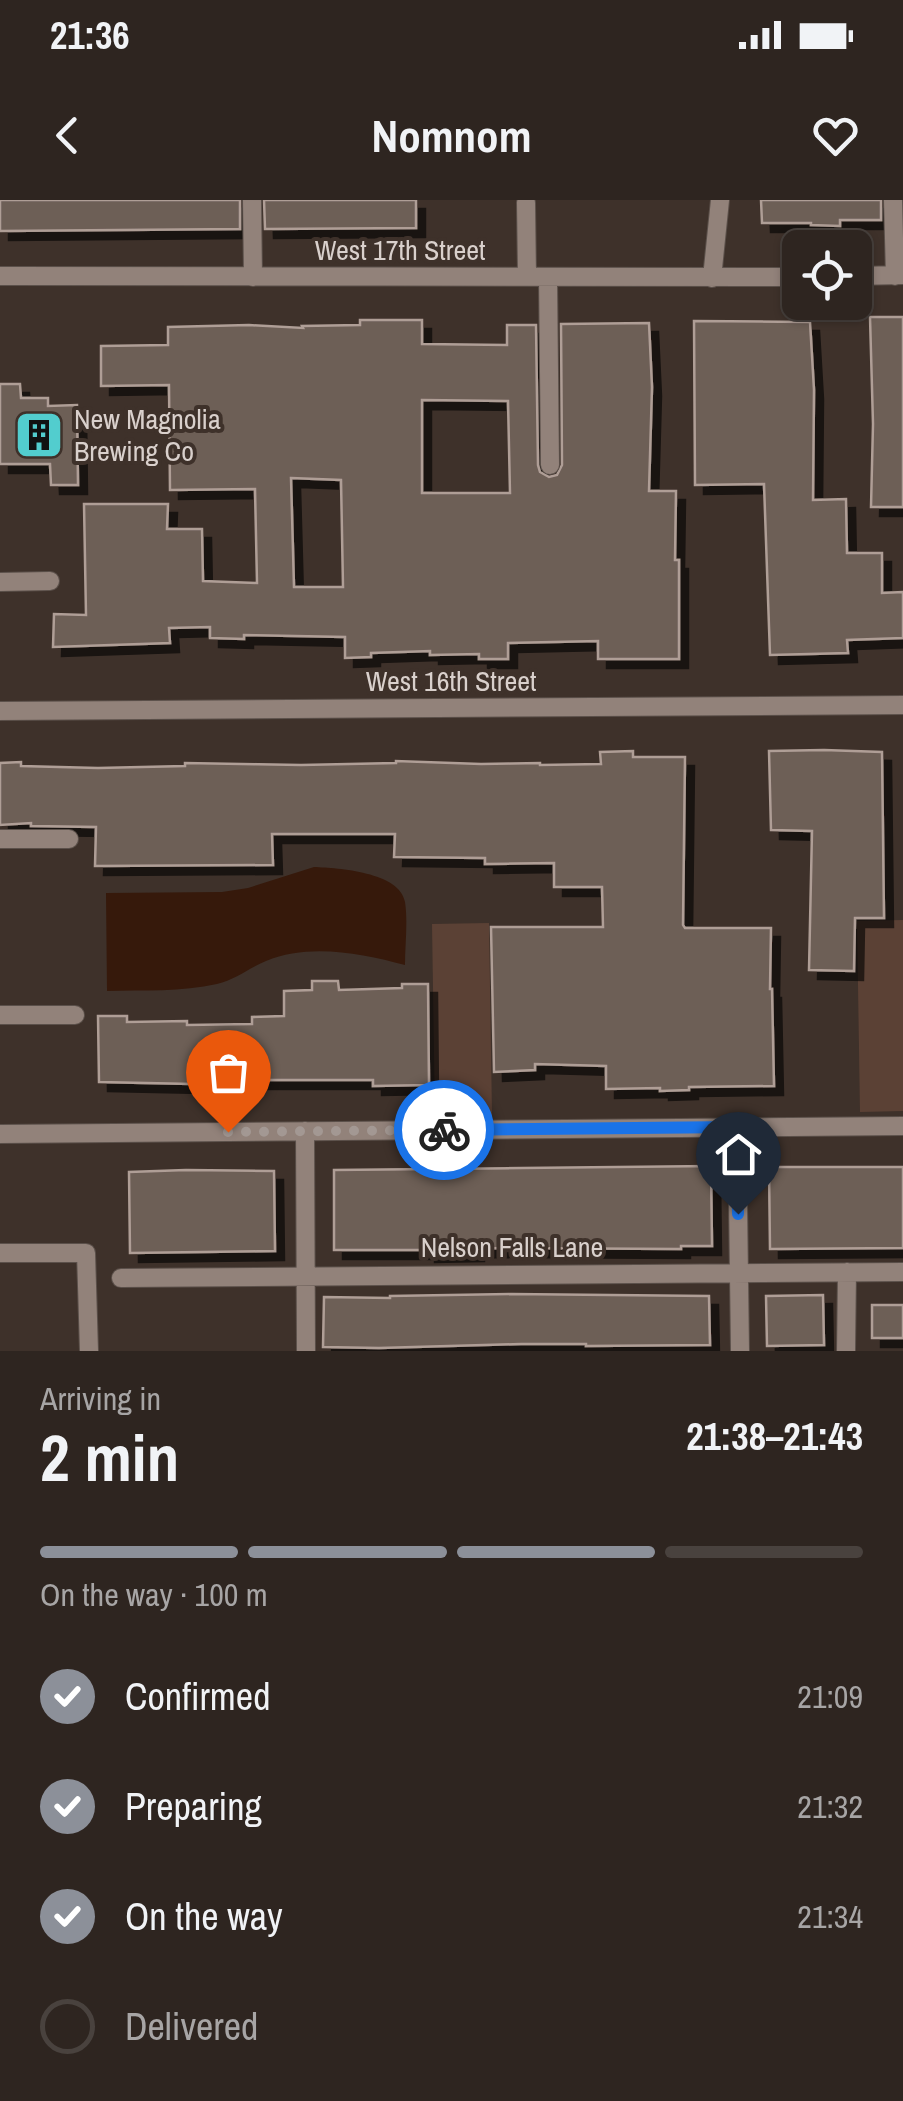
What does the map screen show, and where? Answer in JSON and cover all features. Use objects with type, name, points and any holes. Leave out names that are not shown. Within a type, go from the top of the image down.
[{"type":"street","points":[[252,200],[253,277]]},
{"type":"street","points":[[712,278],[720,200]]},
{"type":"street","points":[[872,276],[899,276],[894,200]]},
{"type":"street","points":[[526,204],[526,278]]},
{"type":"street","name":"West 17th Street","points":[[0,276],[782,277]]},
{"type":"street","points":[[548,278],[550,466]]},
{"type":"street","points":[[0,582],[50,581]]},
{"type":"street","name":"West 16th Street","points":[[0,712],[903,705]]},
{"type":"street","points":[[0,839],[69,839]]},
{"type":"street","points":[[0,1015],[75,1016]]},
{"type":"street","points":[[0,1134],[903,1126]]},
{"type":"street","points":[[737,1127],[740,1351]]},
{"type":"street","points":[[305,1131],[306,1351]]},
{"type":"street","points":[[0,1254],[86,1253],[89,1351]]},
{"type":"street","points":[[846,1351],[847,1272]]},
{"type":"street","name":"Nelson Falls Lane","points":[[122,1278],[903,1272]]},
{"type":"shaded area","points":[[314,867],[367,874],[401,892],[406,910],[405,965],[353,954],[300,952],[266,961],[230,980],[204,987],[107,991],[106,893],[222,892]]},
{"type":"shaded area","points":[[903,920],[903,1111],[860,1112],[857,921]]},
{"type":"shaded area","points":[[489,923],[492,1115],[435,1116],[432,924]]},
{"type":"building","points":[[0,200],[240,200],[240,229],[0,231]]},
{"type":"building","points":[[264,200],[416,200],[416,228],[265,229]]},
{"type":"building","points":[[761,200],[881,200],[881,220],[840,220],[840,226],[762,223]]},
{"type":"building","points":[[903,317],[903,507],[871,507],[870,320]]},
{"type":"building","points":[[360,320],[422,320],[422,344],[507,345],[507,325],[536,325],[538,465],[540,472],[549,477],[557,475],[562,465],[561,324],[649,323],[649,491],[676,491],[679,659],[598,659],[598,641],[508,643],[508,659],[479,659],[479,654],[430,655],[430,651],[345,658],[345,637],[210,638],[210,627],[169,628],[170,643],[53,647],[54,614],[86,615],[84,504],[168,504],[167,529],[202,529],[203,581],[257,583],[255,489],[170,490],[169,385],[101,386],[101,346],[168,345],[168,327],[360,325]],"holes":[[[422,400],[508,401],[510,493],[422,493]],[[291,478],[341,480],[343,587],[294,587]]]},
{"type":"building","points":[[694,321],[810,322],[813,500],[846,499],[847,553],[882,553],[882,593],[903,592],[903,638],[847,640],[848,653],[770,655],[764,484],[695,485]]},
{"type":"building","name":"New Magnolia Brewing Co","points":[[0,384],[20,384],[21,398],[48,398],[48,406],[77,405],[78,485],[51,485],[50,464],[0,464]]},
{"type":"building","points":[[633,751],[633,757],[685,757],[685,928],[771,928],[774,1086],[606,1089],[606,1066],[535,1064],[535,1070],[494,1072],[491,927],[603,927],[602,887],[554,887],[554,863],[485,864],[485,858],[394,857],[395,834],[272,834],[273,865],[95,866],[96,827],[0,825],[0,763],[98,768],[396,761],[601,764],[600,752]]},
{"type":"building","points":[[769,751],[882,752],[884,918],[855,918],[854,971],[809,970],[812,831],[771,830]]},
{"type":"building","points":[[312,981],[338,981],[339,990],[428,984],[429,1085],[373,1086],[373,1080],[251,1080],[251,1084],[99,1082],[98,1016],[127,1016],[127,1022],[252,1024],[252,1017],[284,1016],[284,991],[312,990]]},
{"type":"building","points":[[711,1166],[712,1246],[475,1248],[475,1252],[426,1253],[334,1250],[334,1170]]},
{"type":"building","points":[[769,1167],[903,1167],[903,1248],[770,1249]]},
{"type":"building","points":[[274,1171],[275,1251],[130,1253],[129,1172]]},
{"type":"building","points":[[823,1295],[824,1345],[767,1346],[766,1296]]},
{"type":"building","points":[[709,1296],[710,1345],[323,1347],[324,1297]]},
{"type":"building","points":[[872,1305],[903,1305],[903,1338],[872,1338]]},
{"type":"way so far","points":[[228,1132],[444,1130]]},
{"type":"place","name":"New Magnolia Brewing Co","points":[[39,435]]},
{"type":"route","points":[[444,1130],[737,1127],[738,1214]]}]
